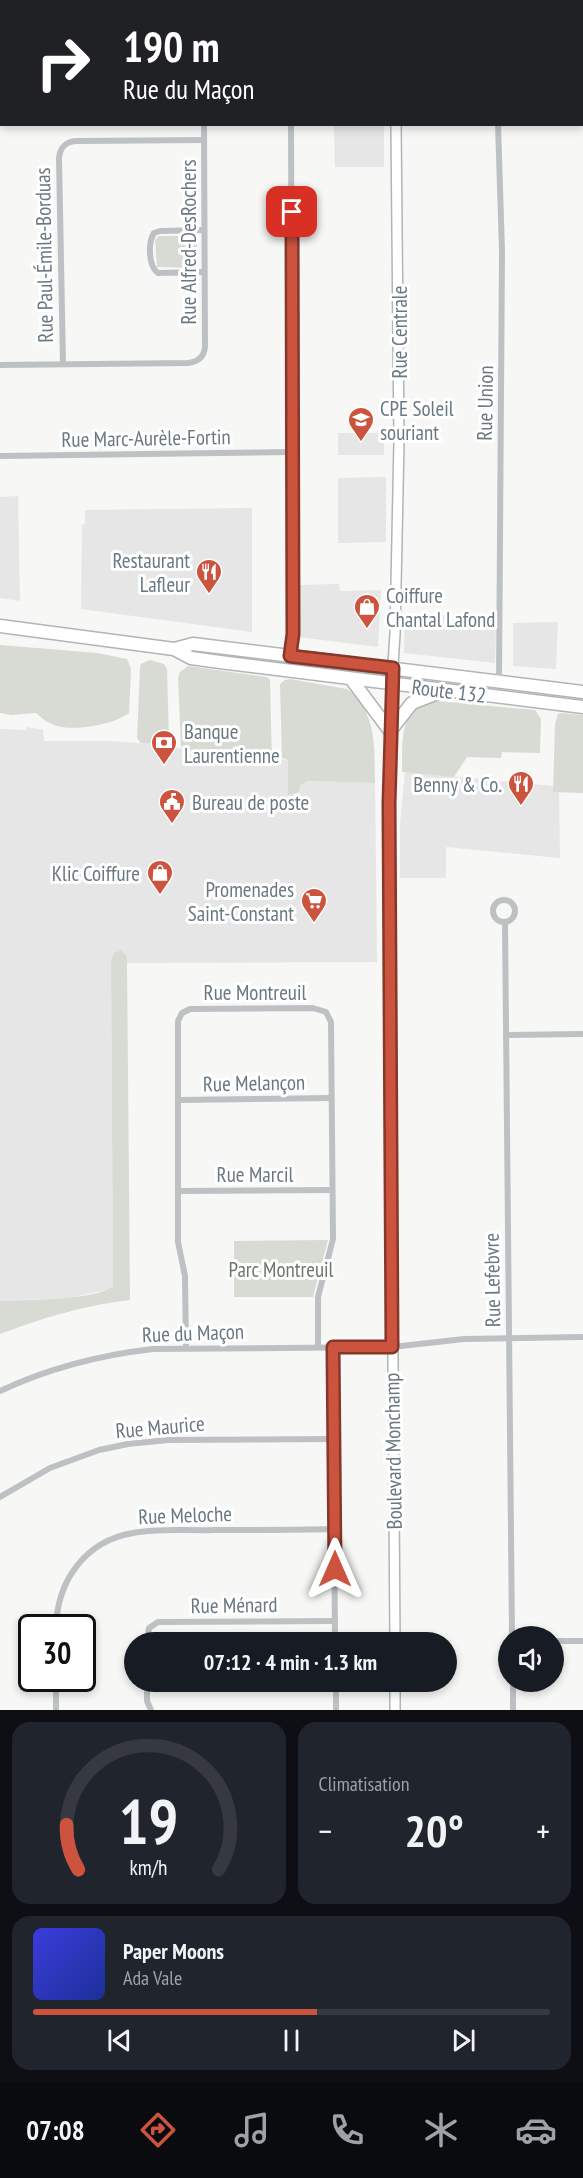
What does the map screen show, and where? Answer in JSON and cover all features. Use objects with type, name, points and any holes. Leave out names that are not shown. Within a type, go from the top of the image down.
[{"type":"highway","name":"Route 132","points":[[0,626],[174,649],[191,658],[583,707]]},
{"type":"highway","name":"Route 132","points":[[174,649],[193,644],[583,692]]},
{"type":"highway","points":[[351,679],[390,731],[412,703],[445,690]]},
{"type":"street","name":"Rue Alfred-DesRochers","points":[[63,364],[189,363],[201,358],[205,347],[204,126]]},
{"type":"street","points":[[290,656],[293,634],[291,126]]},
{"type":"street","name":"Rue Centrale","points":[[392,683],[399,441],[396,126]]},
{"type":"street","name":"Rue Union","points":[[498,126],[502,251],[499,681]]},
{"type":"street","name":"Rue Paul-Émile-Borduas","points":[[63,364],[59,158],[63,146],[73,141],[204,140]]},
{"type":"street","points":[[204,231],[160,231],[154,233],[151,238],[151,263],[153,269],[158,273],[204,272]]},
{"type":"street","points":[[0,365],[63,364]]},
{"type":"street","name":"Rue Marc-Aurèle-Fortin","points":[[0,456],[293,452]]},
{"type":"street","name":"Boulevard Monchamp","points":[[392,683],[389,886],[395,1632]]},
{"type":"street","name":"Rue Lefebvre","points":[[505,923],[512,1626]]},
{"type":"street","name":"Rue Montreuil","points":[[186,1348],[185,1276],[178,1242],[178,1021],[186,1010],[197,1008],[322,1009],[329,1015],[331,1022],[332,1244],[318,1297],[318,1347]]},
{"type":"street","points":[[506,1035],[583,1034]]},
{"type":"street","name":"Rue Melançon","points":[[178,1100],[331,1098]]},
{"type":"street","name":"Rue Marcil","points":[[178,1191],[332,1190]]},
{"type":"street","name":"Rue du Maçon","points":[[0,1390],[48,1371],[101,1356],[153,1349],[392,1347],[450,1340],[583,1337]]},
{"type":"street","points":[[333,1347],[335,1632]]},
{"type":"street","name":"Rue Maurice","points":[[0,1497],[35,1475],[58,1465],[99,1450],[128,1444],[168,1440],[334,1439]]},
{"type":"street","name":"Rue Meloche","points":[[57,1614],[63,1589],[76,1566],[97,1547],[122,1535],[153,1531],[334,1529]]},
{"type":"street","name":"Rue Ménard","points":[[148,1632],[149,1628],[158,1622],[335,1621]]},
{"type":"street","points":[[564,1641],[583,1641]]},
{"type":"street","points":[[56,1692],[57,1710]]},
{"type":"street","points":[[147,1692],[147,1701],[151,1710]]},
{"type":"street","points":[[336,1692],[336,1710]]},
{"type":"street","points":[[395,1692],[395,1710]]},
{"type":"street","points":[[513,1692],[513,1710]]},
{"type":"shaded area","points":[[334,126],[384,126],[384,167],[335,167]]},
{"type":"shaded area","name":"CPE Soleil souriant","points":[[338,433],[384,433],[384,455],[338,455]]},
{"type":"shaded area","points":[[386,477],[386,542],[338,543],[338,478]]},
{"type":"shaded area","points":[[18,496],[20,601],[0,598],[0,497]]},
{"type":"shaded area","points":[[252,508],[252,632],[81,609],[82,525],[85,524],[85,510]]},
{"type":"shaded area","points":[[339,584],[340,591],[381,590],[378,647],[298,637],[298,585]]},
{"type":"shaded area","points":[[405,615],[449,615],[449,621],[496,627],[495,663],[404,653]]},
{"type":"shaded area","points":[[558,622],[556,669],[513,666],[513,623]]},
{"type":"shaded area","points":[[27,727],[43,730],[44,741],[109,741],[165,745],[288,760],[289,795],[308,781],[375,783],[377,962],[127,963],[121,950],[114,953],[111,961],[113,1286],[108,1290],[68,1298],[0,1301],[0,729],[26,730]]},
{"type":"shaded area","points":[[405,772],[553,786],[553,792],[559,792],[560,858],[446,847],[446,878],[400,878],[400,825]]},
{"type":"green space","points":[[159,236],[197,236],[198,265],[194,268],[157,267],[155,240]]},
{"type":"green space","points":[[0,645],[97,653],[127,659],[131,669],[129,713],[103,724],[69,728],[50,723],[36,713],[11,715],[0,713]]},
{"type":"green space","points":[[150,660],[164,664],[167,669],[169,740],[165,745],[141,743],[137,738],[140,668],[141,664]]},
{"type":"green space","points":[[188,666],[267,677],[270,680],[272,760],[268,762],[267,756],[181,747],[178,678],[180,672]]},
{"type":"green space","points":[[290,679],[347,689],[362,701],[372,732],[375,783],[308,781],[300,785],[299,792],[288,795],[288,760],[282,758],[280,684]]},
{"type":"green space","points":[[438,701],[535,710],[541,719],[540,753],[502,752],[501,758],[467,757],[454,777],[402,772],[403,737],[409,717],[415,709]]},
{"type":"green space","points":[[558,714],[583,715],[583,793],[553,792],[555,724]]},
{"type":"green space","points":[[121,950],[127,959],[130,1300],[64,1313],[0,1334],[0,1301],[78,1297],[106,1291],[113,1286],[111,961],[114,953]]},
{"type":"green space","name":"Parc Montreuil","points":[[328,1240],[313,1297],[234,1297],[234,1241]]},
{"type":"place","name":"CPE Soleil souriant","points":[[361,443]]},
{"type":"place","name":"Restaurant Lafleur","points":[[209,595]]},
{"type":"place","name":"Coiffure Chantal Lafond","points":[[367,630]]},
{"type":"place","name":"Banque Laurentienne","points":[[164,766]]},
{"type":"place","name":"Benny & Co.","points":[[521,807]]},
{"type":"place","name":"Bureau de poste","points":[[172,825]]},
{"type":"place","name":"Klic Coiffure","points":[[160,896]]},
{"type":"place","name":"Promenades Saint-Constant","points":[[314,924]]},
{"type":"route","points":[[292,212],[293,634],[290,656],[393,668],[389,803],[392,1347],[333,1347],[335,1569]]}]
